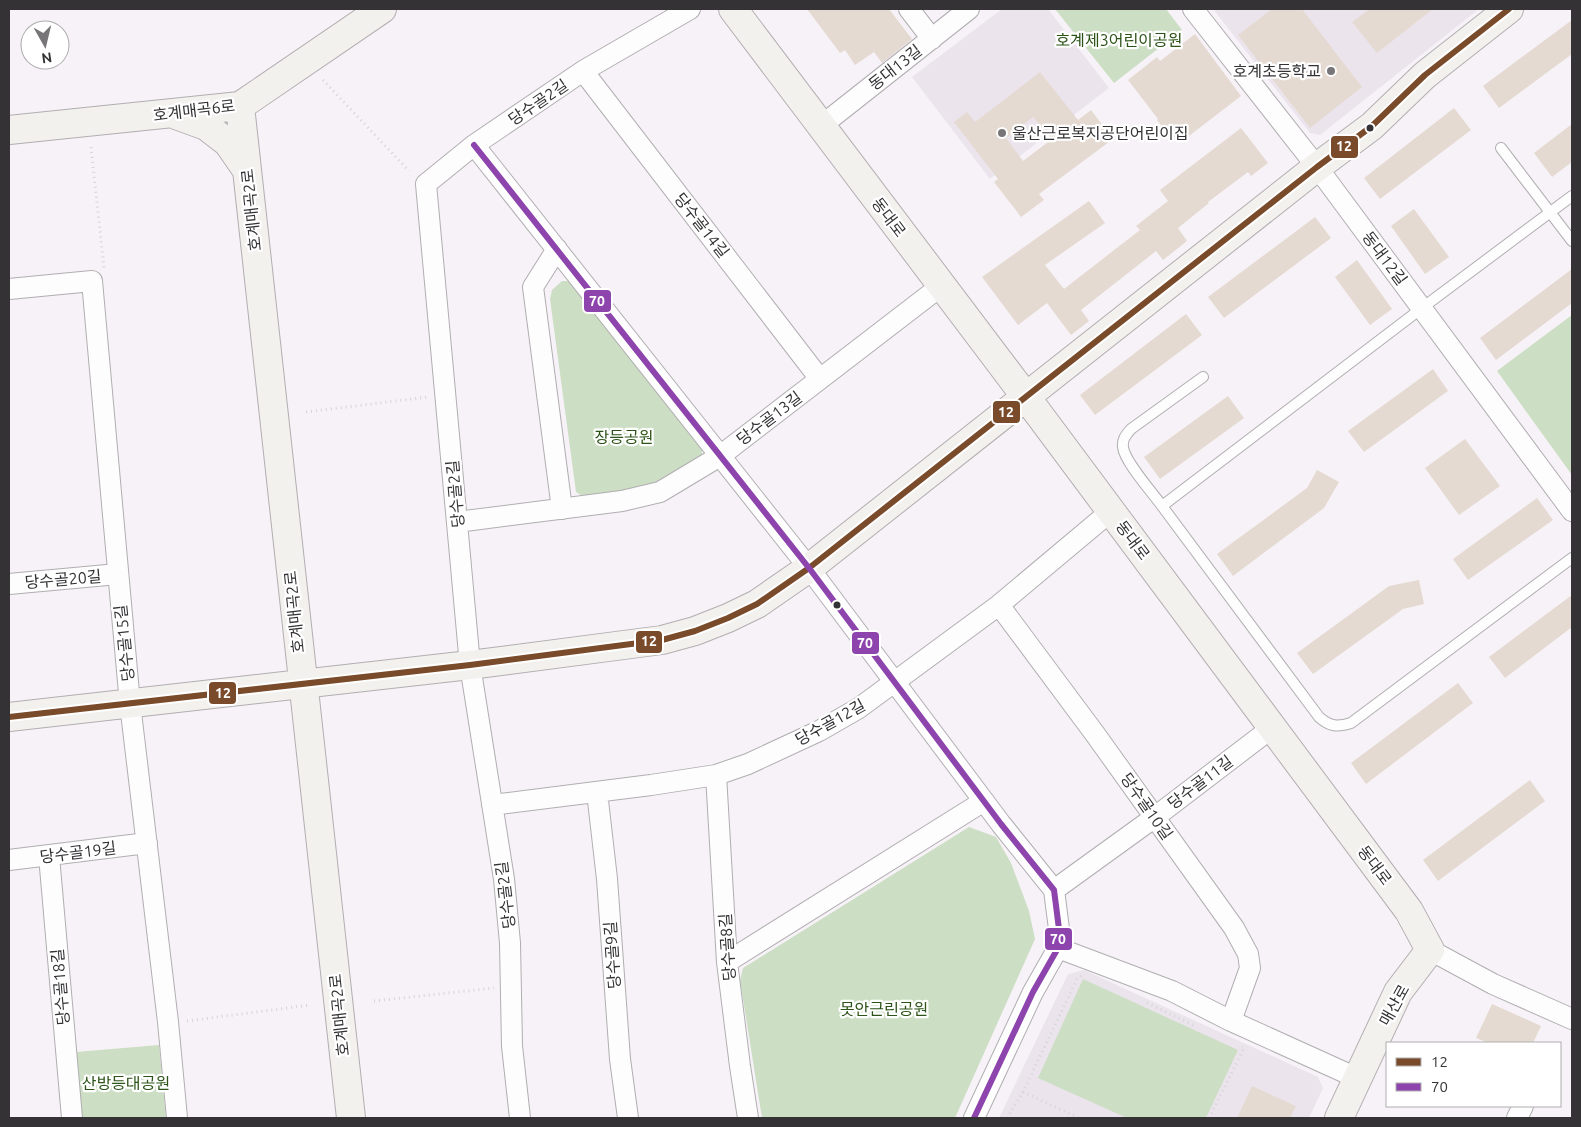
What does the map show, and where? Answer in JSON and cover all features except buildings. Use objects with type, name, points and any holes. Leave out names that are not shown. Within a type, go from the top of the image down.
[{"type":"street","name":"호계매곡6로","points":[[9,130],[240,106],[382,9]]},
{"type":"street","name":"당수골2길","points":[[520,1118],[512,1046],[510,943],[504,878],[470,665],[426,184],[474,145],[584,71],[690,9]]},
{"type":"street","name":"동대로","points":[[733,9],[1273,727],[1409,911],[1430,950]]},
{"type":"street","points":[[909,9],[932,38]]},
{"type":"street","name":"동대13길","points":[[821,126],[970,9]]},
{"type":"street","name":"동대12길","points":[[1193,9],[1317,167],[1572,510]]},
{"type":"street","points":[[9,717],[470,665],[662,640],[695,631],[728,618],[757,604],[809,568],[1317,167],[1372,126],[1425,75],[1509,9]]},
{"type":"street","name":"당수골14길","points":[[584,71],[820,379]]},
{"type":"street","name":"호계매곡2로","points":[[240,106],[351,1118]]},
{"type":"street","points":[[172,113],[206,126],[228,143],[247,170]]},
{"type":"street","points":[[474,145],[809,568],[984,801],[1054,890],[1059,929],[1058,948],[1033,992],[974,1118]]},
{"type":"street","points":[[557,250],[534,287],[562,509]]},
{"type":"street","name":"당수골15길","points":[[9,289],[92,281],[130,704],[168,1022],[177,1118]]},
{"type":"street","name":"당수골13길","points":[[457,522],[622,502],[660,492],[720,456],[941,286]]},
{"type":"street","name":"당수골12길","points":[[492,805],[716,775],[748,764],[819,732],[859,708],[1000,605],[1111,511]]},
{"type":"street","name":"당수골20길","points":[[9,584],[118,574]]},
{"type":"street","name":"당수골10길","points":[[1000,605],[1234,928],[1248,954],[1250,968],[1231,1021]]},
{"type":"street","name":"당수골11길","points":[[1054,890],[1155,817],[1273,727]]},
{"type":"street","name":"당수골8길","points":[[716,775],[727,962],[748,1118]]},
{"type":"street","name":"당수골9길","points":[[597,792],[607,879],[620,1060],[628,1118]]},
{"type":"street","points":[[727,962],[984,801]]},
{"type":"street","name":"당수골19길","points":[[9,860],[147,844]]},
{"type":"street","name":"당수골18길","points":[[48,856],[72,1118]]},
{"type":"street","points":[[1058,948],[1172,991],[1231,1021],[1357,1078]]},
{"type":"street","points":[[1430,950],[1493,984],[1572,1019]]},
{"type":"street","name":"매산로","points":[[1339,1118],[1398,992],[1430,950]]},
{"type":"lane","points":[[1501,148],[1572,241]]},
{"type":"lane","points":[[1162,506],[1572,196]]},
{"type":"lane","points":[[1203,377],[1124,436],[1122,445],[1125,456],[1319,717],[1327,725],[1340,726],[1351,723],[1572,558]]},
{"type":"path","points":[[323,80],[409,171]]},
{"type":"path","points":[[91,147],[104,275]]},
{"type":"path","points":[[306,412],[428,397]]},
{"type":"path","points":[[1007,1118],[1023,1092],[1077,979],[1082,975],[1088,976]]},
{"type":"path","points":[[374,1001],[498,987]]},
{"type":"path","points":[[1140,1000],[1200,1028]]},
{"type":"path","points":[[187,1021],[310,1005]]},
{"type":"path","points":[[1209,1118],[1244,1048],[1235,1044]]},
{"type":"path","points":[[1023,1092],[1079,1118]]},
{"type":"path","points":[[1062,1118],[1066,1112]]},
{"type":"shaded area","name":"울산근로복지공단어린이집","points":[[1002,9],[1048,9],[1109,88],[990,179],[912,77]]},
{"type":"shaded area","name":"호계초등학교","points":[[1213,9],[1479,9],[1320,135],[1310,133]]},
{"type":"shaded area","points":[[1084,970],[1318,1077],[1323,1088],[1309,1118],[999,1118],[1068,974]]},
{"type":"green space","name":"호계제3어린이공원","points":[[1055,9],[1166,9],[1182,30],[1114,83]]},
{"type":"green space","name":"장등공원","points":[[562,281],[572,281],[702,447],[702,460],[653,487],[590,501],[576,492],[550,299],[552,290]]},
{"type":"green space","points":[[1572,315],[1572,475],[1497,371]]},
{"type":"green space","name":"못안근린공원","points":[[969,827],[996,837],[1011,863],[1029,911],[1035,939],[955,1118],[762,1118],[740,980],[743,968]]},
{"type":"green space","points":[[1083,979],[1238,1050],[1206,1118],[1127,1118],[1038,1078]]},
{"type":"green space","name":"산방등대공원","points":[[159,1045],[166,1118],[82,1118],[76,1052]]},
{"type":"transit line","name":"12","points":[[9,717],[470,665],[662,640],[695,631],[728,618],[757,604],[809,568],[1317,167],[1372,126],[1425,75],[1509,9]]},
{"type":"transit line","name":"70","points":[[474,145],[809,568],[1001,824],[1054,890],[1059,929],[1058,948],[1033,992],[974,1118]]},
{"type":"place","name":"호계초등학교","points":[[1331,71]]},
{"type":"place","name":"울산근로복지공단어린이집","points":[[1002,133]]}]
